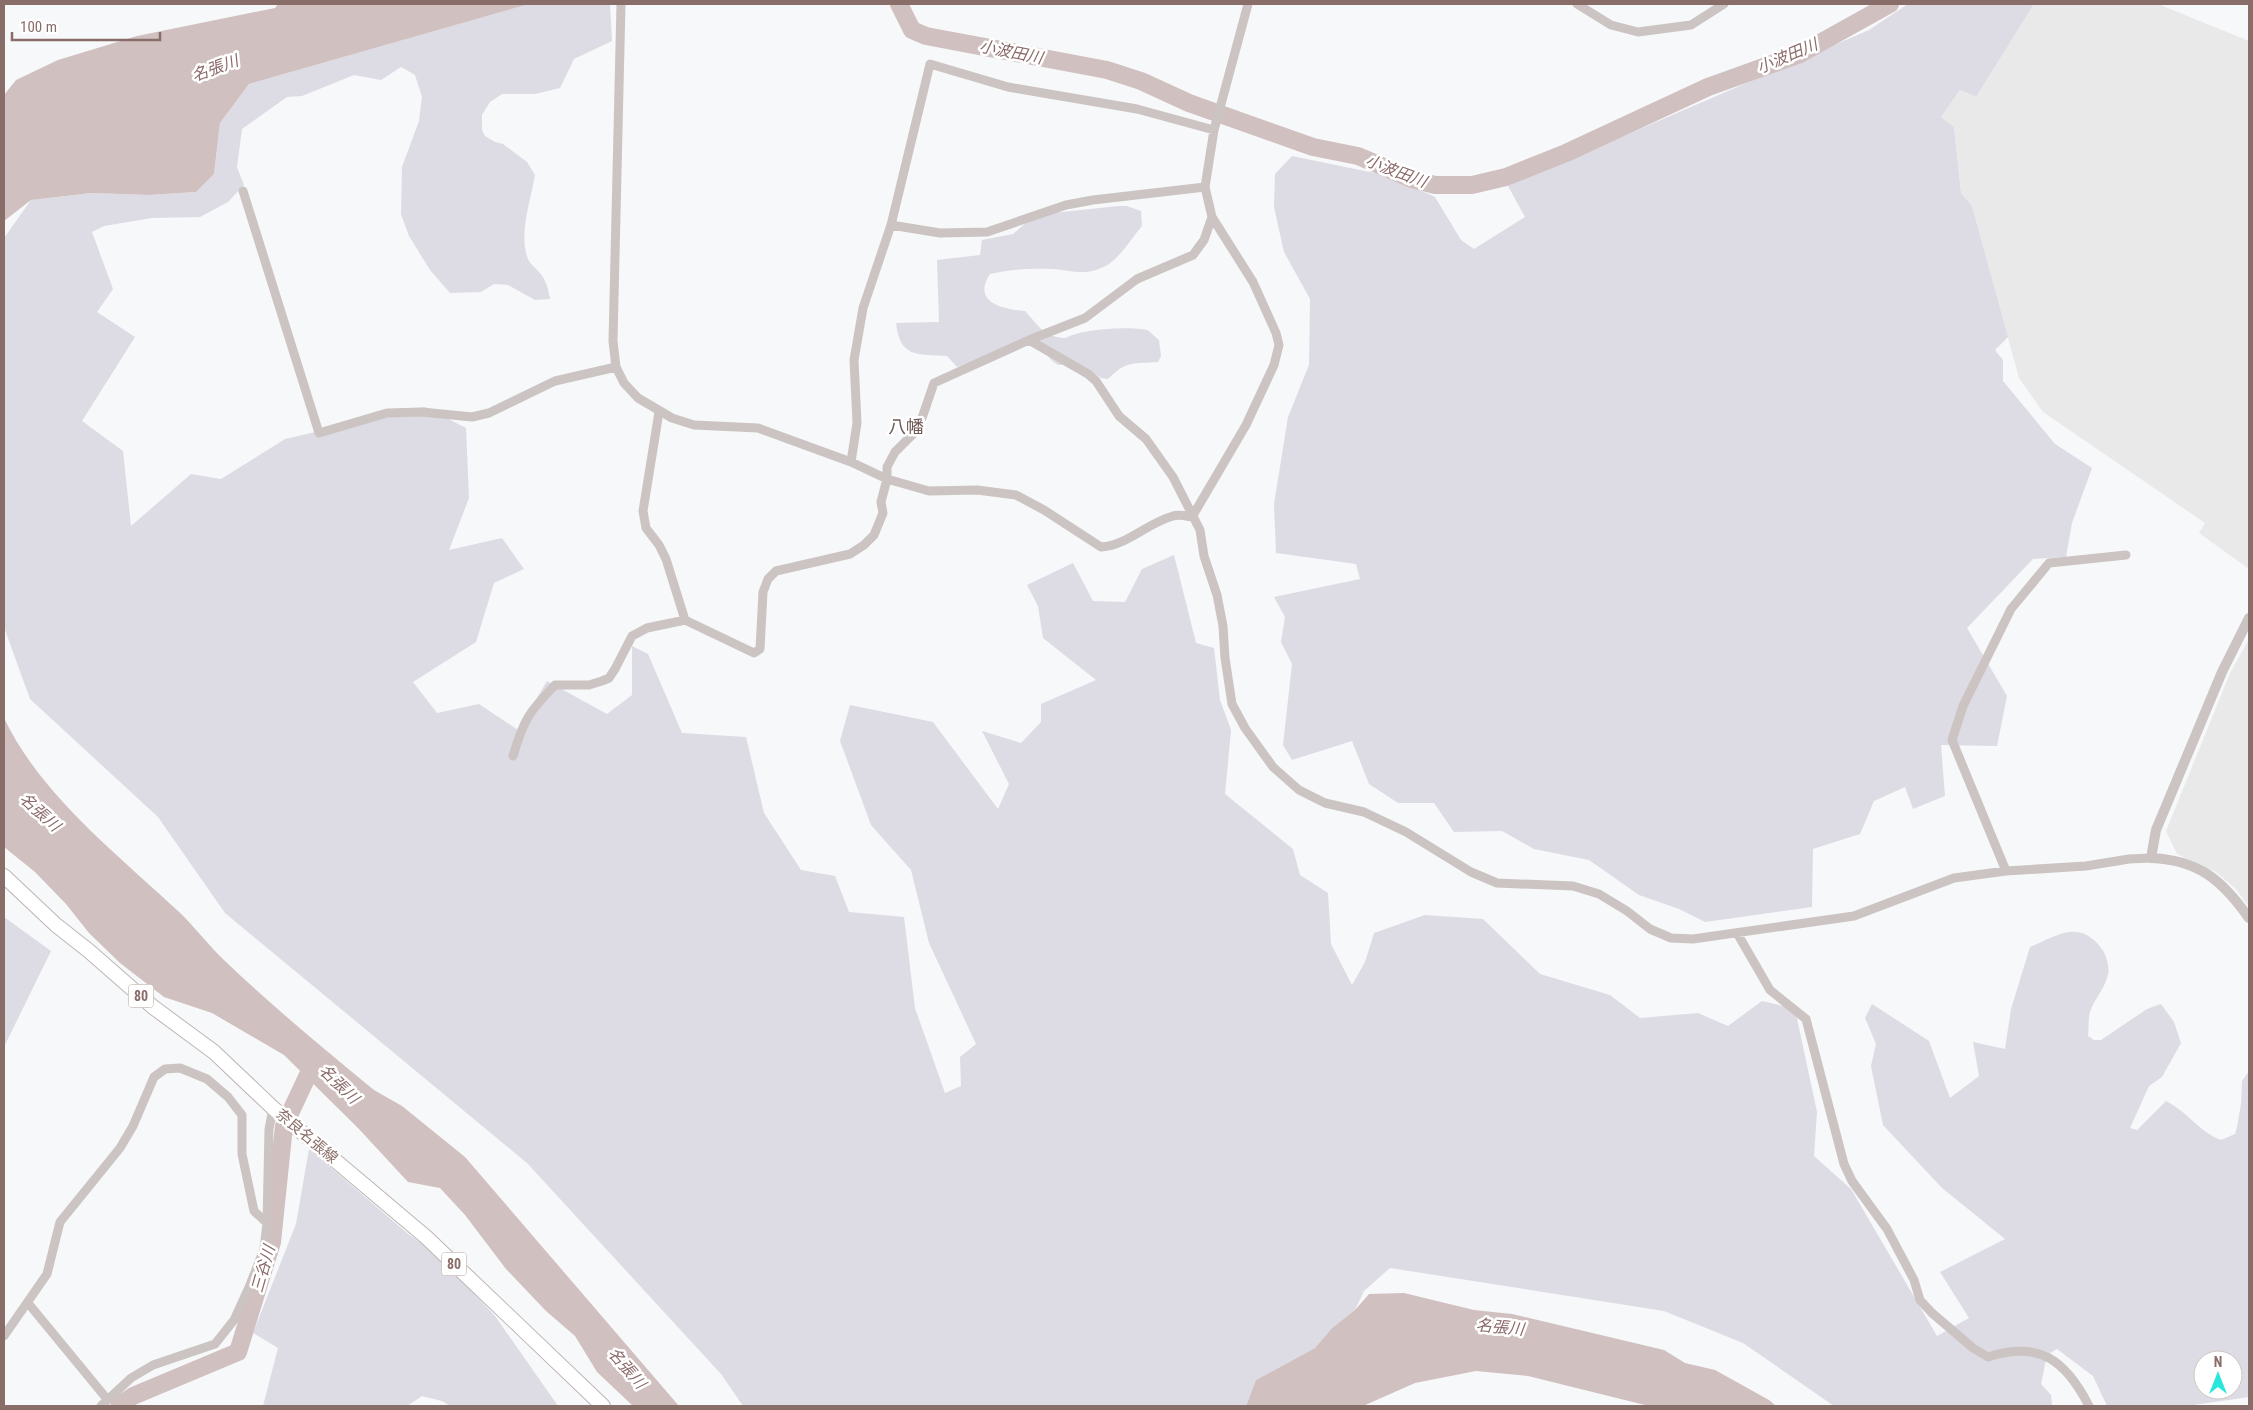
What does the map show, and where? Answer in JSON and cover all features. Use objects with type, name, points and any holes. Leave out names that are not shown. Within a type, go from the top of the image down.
[{"type":"main road","name":"奈良名張線","points":[[4,876],[56,925],[153,1007],[214,1052],[277,1110],[438,1248],[603,1406]]},
{"type":"street","points":[[621,4],[613,341],[619,376],[630,391],[659,412],[694,425],[758,428],[851,462],[886,479],[929,491],[977,490],[1016,495],[1044,510],[1101,547],[1111,547],[1130,539],[1150,526],[1174,515],[1192,517]]},
{"type":"street","points":[[1192,517],[1246,425],[1274,365],[1279,345],[1276,333],[1253,282],[1212,217],[1205,187],[1214,128],[1248,4]]},
{"type":"street","points":[[1577,4],[1611,25],[1638,32],[1692,25],[1724,4]]},
{"type":"street","points":[[851,462],[857,423],[854,360],[863,308],[891,225],[930,64],[1008,87],[1136,109],[1214,128]]},
{"type":"street","points":[[891,225],[940,233],[987,232],[1066,205],[1205,187]]},
{"type":"street","points":[[243,191],[319,433],[387,413],[422,412],[472,417],[489,413],[555,381],[616,367]]},
{"type":"street","points":[[513,756],[521,728],[531,711],[555,685],[589,685],[609,678],[632,636],[646,628],[685,620],[754,653],[760,649],[762,642],[763,592],[768,579],[776,571],[850,554],[864,545],[874,535],[883,513],[881,502],[887,468],[895,452],[914,433],[922,418],[934,383],[1029,340],[1084,318],[1137,278],[1193,255],[1204,240],[1212,217]]},
{"type":"street","points":[[1029,340],[1088,374],[1096,381],[1119,416],[1146,439],[1173,477],[1200,530],[1204,556],[1217,595],[1224,626],[1225,658],[1232,704],[1245,728],[1273,767],[1299,790],[1325,803],[1364,812],[1406,832],[1471,872],[1497,883],[1573,886],[1599,894],[1627,911],[1650,929],[1672,938],[1693,939],[1854,916],[1954,878],[2006,871],[2086,866],[2129,859],[2151,858],[2182,862],[2207,872],[2227,890],[2249,918]]},
{"type":"street","points":[[659,412],[643,511],[646,528],[666,559],[685,620]]},
{"type":"street","points":[[2006,871],[1952,740],[1963,706],[2011,609],[2049,563],[2126,555]]},
{"type":"street","points":[[2151,858],[2156,830],[2222,672],[2249,618]]},
{"type":"street","points":[[1737,933],[1770,990],[1806,1019],[1844,1164],[1852,1181],[1887,1229],[1914,1280],[1920,1300],[1932,1313],[1973,1348],[1988,1357],[2000,1353],[2023,1350],[2053,1360],[2075,1381],[2088,1406]]},
{"type":"street","points":[[4,1336],[47,1274],[60,1222],[120,1148],[133,1126],[154,1077],[165,1068],[180,1068],[207,1079],[228,1097],[242,1115],[242,1154],[254,1211],[267,1223]]},
{"type":"street","points":[[101,1406],[107,1398],[131,1378],[154,1365],[215,1344],[234,1320],[264,1249],[267,1223],[269,1129],[277,1110]]},
{"type":"street","points":[[28,1303],[107,1398]]},
{"type":"shaded area","points":[[529,4],[610,4],[612,41],[574,59],[560,88],[535,94],[502,94],[490,102],[482,115],[482,130],[485,136],[503,144],[527,162],[535,175],[526,217],[525,249],[529,261],[545,280],[550,299],[535,300],[508,285],[494,284],[481,292],[450,293],[430,270],[409,236],[401,214],[402,167],[419,121],[422,97],[415,75],[401,67],[381,80],[354,75],[302,96],[287,97],[242,129],[237,167],[244,185],[228,202],[200,217],[152,218],[104,226],[92,232],[113,289],[97,312],[135,337],[82,421],[123,451],[131,526],[191,474],[221,479],[285,439],[425,407],[466,428],[469,498],[449,550],[502,538],[524,569],[494,583],[476,642],[413,682],[437,713],[479,704],[518,730],[547,681],[607,714],[632,695],[632,646],[648,654],[682,733],[746,737],[764,813],[801,870],[835,876],[849,912],[904,917],[915,1008],[945,1093],[961,1086],[960,1057],[976,1044],[929,943],[911,870],[871,825],[840,741],[850,705],[933,722],[998,809],[1009,784],[982,731],[1021,743],[1041,722],[1041,704],[1096,680],[1043,638],[1038,606],[1027,585],[1073,563],[1093,601],[1125,602],[1142,569],[1174,555],[1196,643],[1214,648],[1220,700],[1231,730],[1225,794],[1293,849],[1300,875],[1328,893],[1331,944],[1352,985],[1365,962],[1374,933],[1425,915],[1483,919],[1540,974],[1610,995],[1640,1018],[1698,1013],[1728,1026],[1762,1001],[1795,1009],[1817,1112],[1814,1156],[1851,1189],[1937,1336],[1969,1318],[1940,1272],[2005,1239],[1942,1188],[1883,1125],[1871,1066],[1876,1044],[1865,1018],[1872,1004],[1929,1041],[1950,1098],[1979,1076],[1973,1042],[2005,1049],[2011,1009],[2030,947],[2068,932],[2085,934],[2093,940],[2105,954],[2108,971],[2107,979],[2090,1012],[2088,1036],[2094,1040],[2101,1040],[2147,1009],[2161,1004],[2174,1022],[2181,1043],[2162,1077],[2149,1086],[2130,1128],[2137,1130],[2166,1101],[2181,1110],[2206,1132],[2221,1140],[2235,1134],[2241,1104],[2242,1081],[2249,1071],[2249,1397],[2243,1398],[2243,1350],[2193,1350],[2193,1400],[2228,1400],[2187,1406],[2107,1406],[2093,1376],[2057,1349],[2047,1355],[2041,1384],[2051,1395],[2052,1406],[1834,1406],[1743,1343],[1664,1311],[1390,1268],[1364,1291],[1355,1310],[1332,1328],[1315,1348],[1256,1380],[1246,1406],[743,1406],[721,1374],[527,1163],[225,913],[158,817],[30,699],[4,627],[4,238],[31,200],[91,193],[149,195],[196,192],[214,174],[220,123],[249,84]]},
{"type":"shaded area","points":[[1908,4],[2034,4],[1976,97],[1960,90],[1941,117],[1954,127],[1961,193],[1972,206],[2008,337],[1995,350],[2003,360],[2003,381],[2055,444],[2092,468],[2072,523],[2066,557],[2033,559],[1967,628],[2007,696],[1997,746],[1941,745],[1945,796],[1913,809],[1905,787],[1874,801],[1860,834],[1813,849],[1812,907],[1705,922],[1679,909],[1639,895],[1589,860],[1534,849],[1502,831],[1454,832],[1434,803],[1398,803],[1369,784],[1352,741],[1292,760],[1283,745],[1292,664],[1281,642],[1285,617],[1274,597],[1360,579],[1356,564],[1276,553],[1274,504],[1288,417],[1309,365],[1310,299],[1284,252],[1274,207],[1275,174],[1292,156],[1389,176],[1435,197],[1461,240],[1474,249],[1525,217],[1508,186],[1869,30]]},
{"type":"shaded area","points":[[2034,4],[2158,4],[2249,41],[2249,569],[2199,533],[2205,523],[2043,412],[2019,378],[1972,206],[1961,193],[1954,127],[1941,117],[1960,90],[1976,97]]},
{"type":"shaded area","points":[[1127,206],[1141,211],[1142,226],[1118,256],[1107,265],[1088,272],[1028,269],[990,274],[985,284],[984,292],[992,303],[1025,311],[1042,330],[1052,336],[1066,338],[1082,332],[1105,329],[1129,328],[1147,330],[1159,340],[1161,356],[1158,362],[1131,364],[1120,369],[1108,379],[1101,378],[1081,365],[1058,365],[1051,360],[1037,341],[957,367],[947,356],[919,354],[912,352],[901,343],[896,323],[939,322],[937,260],[980,255],[982,240],[1013,234],[1029,220],[1052,213]]},
{"type":"shaded area","points":[[2249,639],[2249,907],[2236,889],[2216,872],[2177,854],[2166,831],[2230,673]]},
{"type":"shaded area","points":[[4,917],[51,951],[4,1047]]},
{"type":"shaded area","points":[[309,1149],[407,1233],[438,1255],[495,1316],[558,1406],[450,1406],[442,1401],[422,1396],[407,1406],[263,1406],[278,1348],[253,1333],[296,1224]]},
{"type":"water","name":"名張川","points":[[278,4],[529,4],[249,84],[220,123],[214,174],[196,192],[149,195],[91,193],[31,200],[4,221],[4,95],[16,80],[58,60],[137,36],[275,8]]},
{"type":"water","name":"名張川","points":[[4,718],[19,746],[59,797],[82,822],[184,917],[225,961],[279,1011],[374,1090],[402,1106],[465,1157],[679,1406],[633,1406],[597,1372],[575,1336],[546,1311],[506,1269],[465,1215],[440,1188],[408,1182],[358,1128],[284,1055],[212,1013],[164,997],[120,963],[89,933],[66,904],[35,872],[4,847]]},
{"type":"water","name":"名張川","points":[[1404,1293],[1474,1310],[1512,1314],[1664,1350],[1685,1363],[1715,1370],[1769,1400],[1776,1406],[1649,1406],[1528,1376],[1476,1371],[1415,1383],[1363,1406],[1246,1406],[1256,1380],[1315,1348],[1332,1328],[1355,1310],[1369,1294]]},
{"type":"waterway","name":"小波田川","points":[[899,4],[912,30],[926,36],[1107,70],[1141,81],[1189,103],[1313,147],[1358,156],[1412,179],[1435,185],[1472,185],[1506,177],[1566,153],[1708,87],[1800,54],[1890,4]]},
{"type":"waterway","name":"三谷川","points":[[119,1406],[133,1396],[238,1352],[272,1242],[284,1126],[315,1060]]},
{"type":"district","name":"八幡","points":[[906,426]]}]
